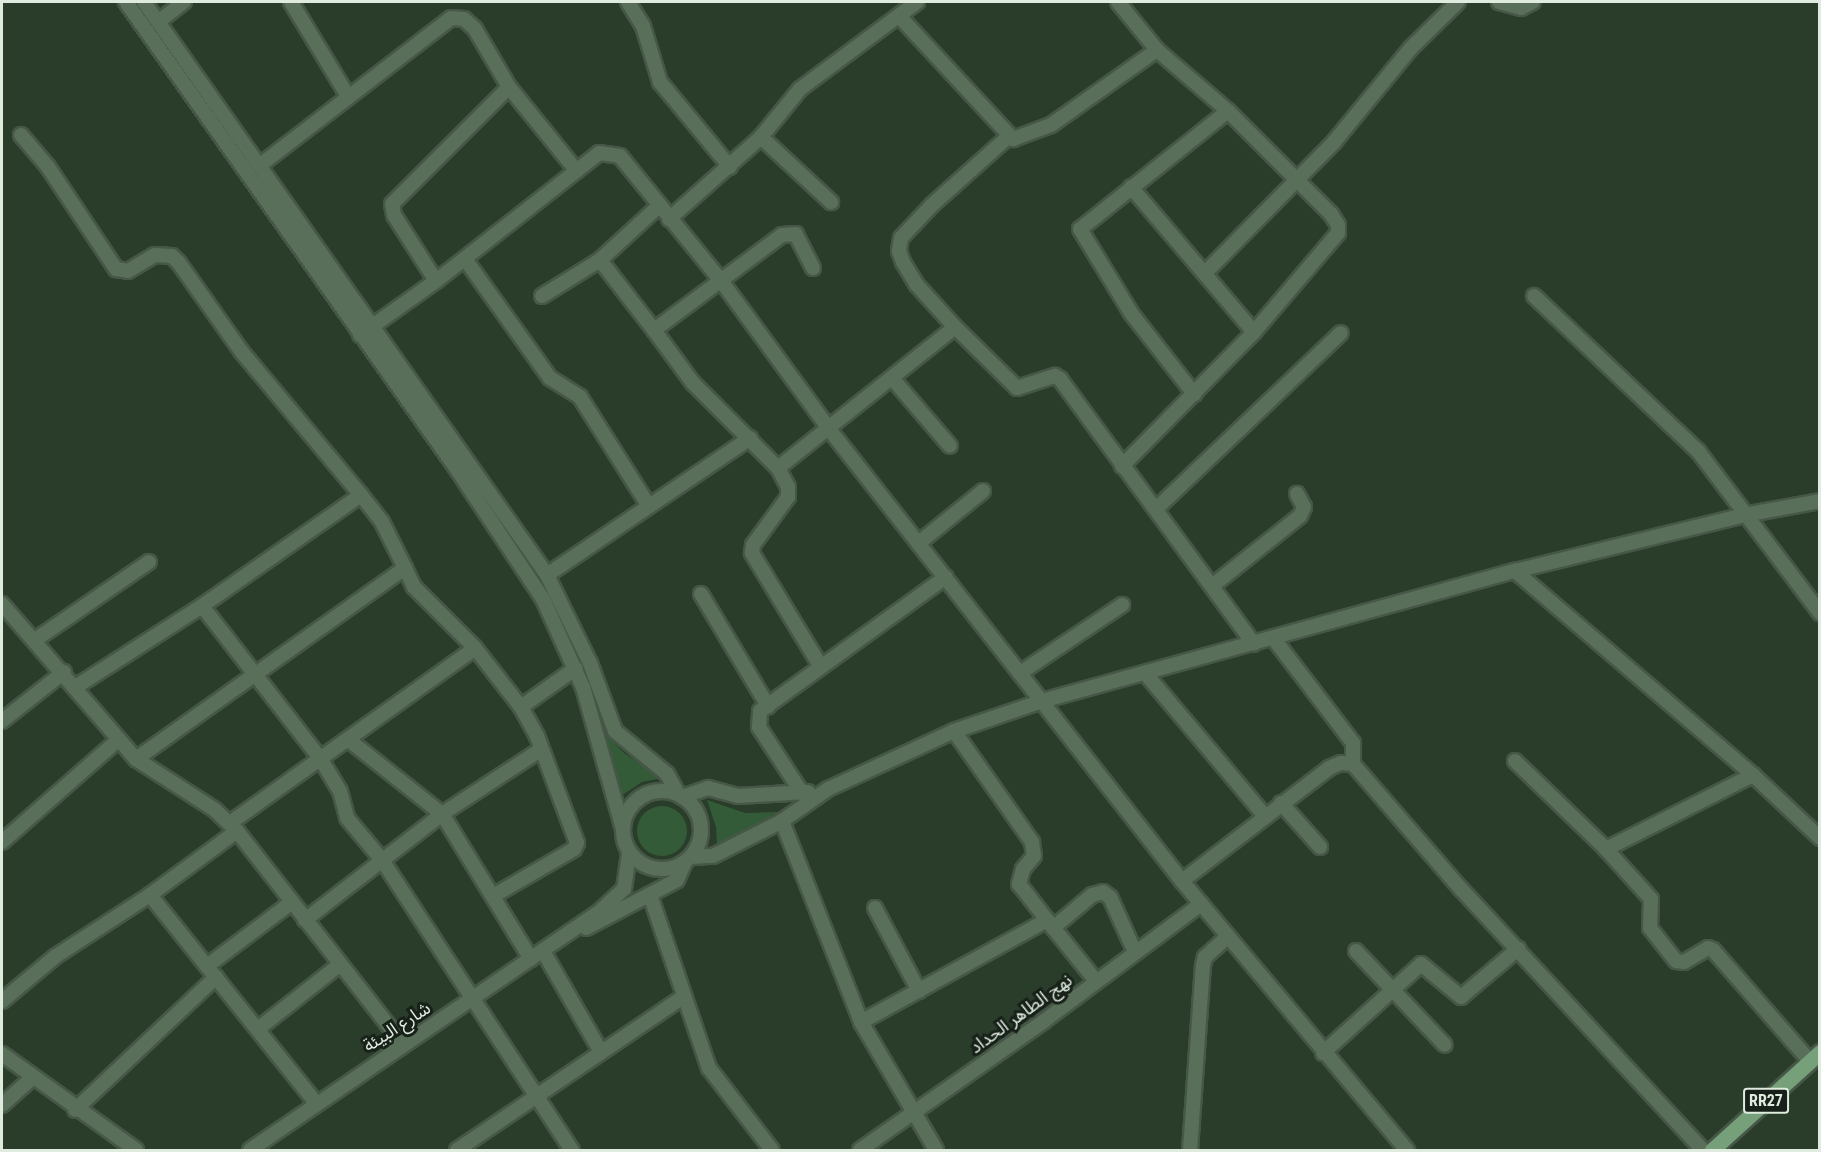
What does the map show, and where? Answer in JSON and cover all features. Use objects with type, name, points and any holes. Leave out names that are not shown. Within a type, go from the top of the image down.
[{"type":"main road","name":"RR27","points":[[1712,1150],[1814,1056]]},
{"type":"street","points":[[126,2],[533,583],[576,668],[629,852],[626,884],[621,893],[564,936]]},
{"type":"street","points":[[144,2],[547,575],[590,663],[615,731],[631,748],[667,774],[680,796],[696,811],[702,830],[677,880],[603,921],[564,936]]},
{"type":"street","points":[[158,22],[184,2]]},
{"type":"street","points":[[291,2],[348,96]]},
{"type":"street","points":[[628,2],[643,26],[660,82],[730,167]]},
{"type":"street","points":[[669,219],[761,137],[806,84],[917,2]]},
{"type":"street","points":[[1118,2],[1157,50],[1228,111],[1336,220],[1338,233],[1254,332],[1122,466]]},
{"type":"street","points":[[1205,273],[1334,142],[1410,49],[1458,2]]},
{"type":"street","points":[[1499,2],[1521,8],[1533,2]]},
{"type":"street","points":[[899,16],[1008,137],[1017,139],[1051,125],[1157,50]]},
{"type":"street","points":[[259,166],[451,18],[464,19],[475,29],[509,87],[576,170]]},
{"type":"street","points":[[436,281],[394,215],[392,204],[509,87]]},
{"type":"street","points":[[1194,394],[1131,313],[1112,276],[1081,233],[1086,222],[1228,111]]},
{"type":"street","points":[[21,135],[48,167],[116,268],[128,271],[155,255],[172,256],[179,263],[241,351],[382,522],[414,586],[475,648],[521,707],[577,843],[493,896]]},
{"type":"street","points":[[761,137],[831,202]]},
{"type":"street","points":[[1008,137],[932,205],[900,245],[907,270],[955,327],[1017,388],[1055,376],[1060,379],[1254,644]]},
{"type":"street","points":[[360,335],[465,260],[599,153],[614,154],[722,282],[829,429],[920,542],[1200,904],[1398,1148]]},
{"type":"street","points":[[1131,187],[1254,332]]},
{"type":"street","points":[[542,296],[600,260],[659,206]]},
{"type":"street","points":[[654,330],[790,232],[796,234],[813,268]]},
{"type":"street","points":[[465,260],[550,378],[580,397],[649,506]]},
{"type":"street","points":[[600,260],[693,384],[778,468],[788,487],[788,497],[753,545],[752,553],[821,667]]},
{"type":"street","points":[[1534,296],[1692,445],[1726,484],[1744,515],[1820,613]]},
{"type":"street","points":[[778,468],[955,327]]},
{"type":"street","points":[[1156,509],[1341,333]]},
{"type":"street","points":[[372,352],[385,344]]},
{"type":"street","points":[[892,378],[950,446]]},
{"type":"street","points":[[547,575],[750,438]]},
{"type":"street","points":[[920,542],[983,491]]},
{"type":"street","points":[[1212,586],[1300,516],[1304,507],[1297,494]]},
{"type":"street","points":[[77,686],[202,606],[361,495]]},
{"type":"street","points":[[629,852],[653,868],[664,870],[688,860],[713,856],[782,821],[828,789],[954,731],[1042,701],[1515,571],[1744,515],[1820,501]]},
{"type":"street","points":[[34,640],[149,562]]},
{"type":"street","points":[[136,759],[253,673],[405,568]]},
{"type":"street","points":[[1515,571],[1753,775],[1820,838]]},
{"type":"street","points":[[802,793],[759,728],[757,716],[946,577]]},
{"type":"street","points":[[701,594],[768,706]]},
{"type":"street","points":[[2,604],[77,686],[118,740],[136,759],[233,827],[403,1044]]},
{"type":"street","points":[[1020,673],[1122,605]]},
{"type":"street","points":[[202,606],[320,758],[340,791],[347,818],[382,860],[572,1150]]},
{"type":"street","points":[[1274,639],[1353,743],[1353,764],[1461,889],[1704,1150]]},
{"type":"street","points":[[2,1001],[56,956],[150,895],[320,758],[349,740],[475,648]]},
{"type":"street","points":[[521,707],[576,668]]},
{"type":"street","points":[[2,721],[64,672]]},
{"type":"street","points":[[1144,673],[1264,815]]},
{"type":"street","points":[[954,731],[1032,842],[1034,856],[1023,869],[1019,884],[1096,981]]},
{"type":"street","points":[[2,842],[118,740]]},
{"type":"street","points":[[349,740],[442,814],[493,896],[537,955],[601,1052]]},
{"type":"street","points":[[305,920],[442,814],[540,750]]},
{"type":"street","points":[[1515,761],[1606,849],[1653,902],[1650,928],[1676,961],[1684,962],[1705,949],[1713,950],[1814,1056]]},
{"type":"street","points":[[1182,881],[1264,815],[1329,768],[1341,763],[1353,764]]},
{"type":"street","points":[[1606,849],[1753,775]]},
{"type":"street","points":[[623,829],[626,817],[641,797],[659,792],[680,796],[708,788],[738,796],[802,793],[828,789]]},
{"type":"street","points":[[1281,803],[1320,847]]},
{"type":"street","points":[[782,821],[861,1022],[936,1150]]},
{"type":"street","points":[[861,1022],[1050,924],[1092,895],[1103,892],[1110,897],[1136,952]]},
{"type":"street","points":[[150,895],[316,1103]]},
{"type":"street","points":[[650,895],[683,998],[709,1068],[772,1150]]},
{"type":"street","points":[[75,1110],[212,971],[291,903]]},
{"type":"street","name":"نهج الطاهر الحداد","points":[[860,1150],[913,1114],[1200,904]]},
{"type":"street","points":[[875,908],[919,991]]},
{"type":"street","name":"شارع البيئة","points":[[250,1150],[564,936]]},
{"type":"street","points":[[1190,1150],[1203,965],[1205,957],[1227,937]]},
{"type":"street","points":[[1323,1053],[1421,964],[1461,997],[1466,996],[1518,949]]},
{"type":"street","points":[[1356,951],[1445,1045]]},
{"type":"street","points":[[258,1029],[339,964]]},
{"type":"street","points":[[457,1150],[683,998]]},
{"type":"street","points":[[2,1054],[75,1110],[136,1150]]},
{"type":"street","points":[[2,1105],[32,1078]]},
{"type":"green space","points":[[606,735],[624,753],[662,778],[642,782],[621,796]]},
{"type":"green space","points":[[707,800],[745,813],[778,812],[717,845],[716,827]]},
{"type":"green space","points":[[662,806],[680,813],[687,831],[680,849],[662,856],[644,849],[637,831],[644,813]]}]
